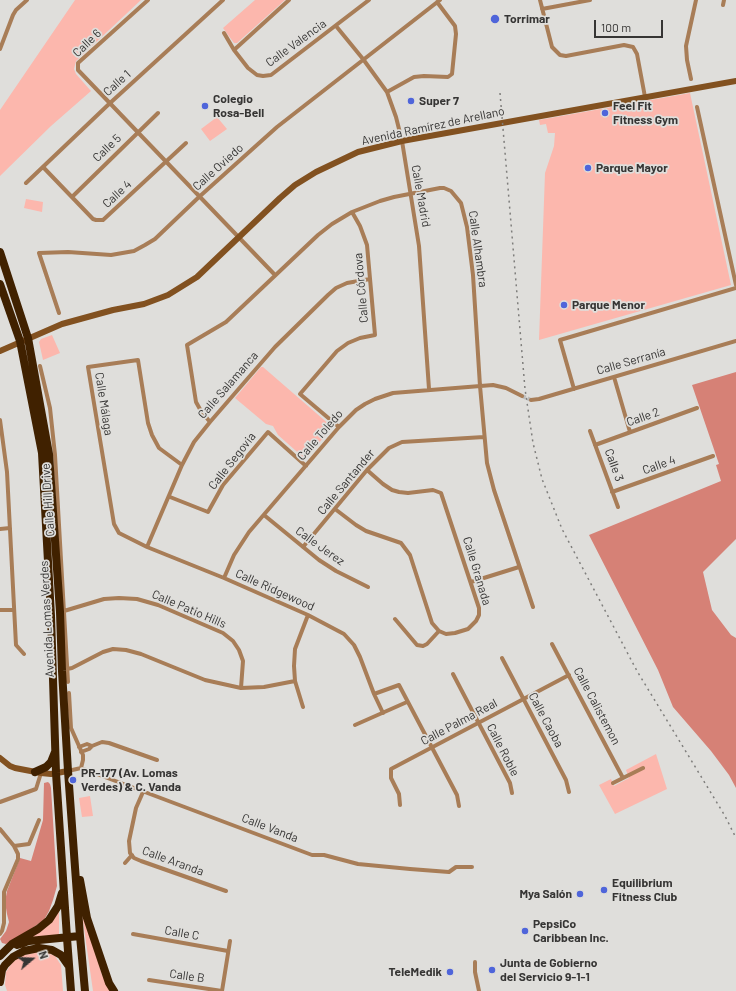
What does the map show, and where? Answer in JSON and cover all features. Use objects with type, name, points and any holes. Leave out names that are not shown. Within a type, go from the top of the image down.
[{"type":"highway","name":"Avenida Lomas Verdes","points":[[0,252],[28,338],[49,454],[60,612],[68,771],[85,991]]},
{"type":"highway","name":"Avenida Lomas Verdes","points":[[0,284],[20,341],[42,453],[51,616],[56,773],[69,968],[72,991]]},
{"type":"highway","points":[[38,772],[51,762],[56,748]]},
{"type":"highway","points":[[74,858],[81,882],[87,918],[109,983],[114,991]]},
{"type":"highway","points":[[0,956],[7,949],[49,920],[58,906],[63,882]]},
{"type":"highway","points":[[7,949],[29,941],[80,936]]},
{"type":"highway","points":[[0,982],[2,970],[8,962],[19,953],[31,949],[46,948],[57,952],[64,958],[69,968]]},
{"type":"highway","points":[[0,986],[1,991]]},
{"type":"street","points":[[0,49],[13,15],[16,10],[27,0]]},
{"type":"street","name":"Calle 6","points":[[109,104],[79,73],[78,63],[148,0]]},
{"type":"street","name":"Calle 1","points":[[26,183],[109,104],[224,0]]},
{"type":"street","points":[[234,50],[289,0]]},
{"type":"street","name":"Calle Valencia","points":[[224,33],[234,50],[252,72],[257,75],[270,75],[369,0]]},
{"type":"street","points":[[540,0],[552,47],[560,55],[566,56],[624,46],[633,47],[637,54],[645,97]]},
{"type":"street","points":[[542,9],[590,0]]},
{"type":"street","points":[[692,79],[687,60],[686,46],[696,0]]},
{"type":"street","points":[[722,6],[724,0]]},
{"type":"street","points":[[387,92],[414,77],[448,77],[452,74],[456,34],[455,26],[438,1]]},
{"type":"street","name":"Calle Oviedo","points":[[59,313],[39,253],[68,252],[111,256],[134,251],[155,239],[199,197],[278,127],[438,1]]},
{"type":"street","name":"Calle Madrid","points":[[336,26],[364,59],[387,92],[402,140],[419,246],[430,390]]},
{"type":"street","name":"Avenida Ramírez de Arellano","points":[[0,351],[62,324],[113,310],[144,304],[168,296],[197,277],[295,185],[316,172],[358,152],[402,140],[736,81]]},
{"type":"street","points":[[109,104],[275,276]]},
{"type":"street","points":[[698,108],[736,285]]},
{"type":"street","name":"Calle 5","points":[[72,197],[158,114]]},
{"type":"street","name":"Calle 4","points":[[43,167],[93,218],[96,220],[103,220],[186,143]]},
{"type":"street","name":"Calle Alhambra","points":[[210,422],[200,411],[196,402],[187,345],[226,322],[318,235],[332,224],[352,212],[380,201],[410,194],[440,188],[451,191],[461,203],[467,226],[473,275],[480,386],[487,463],[494,490],[533,607]]},
{"type":"street","name":"Calle Córdova","points":[[339,427],[300,394],[337,351],[348,343],[360,338],[375,335],[367,245],[360,226],[352,212]]},
{"type":"street","name":"Calle Salamanca","points":[[147,546],[170,497],[182,465],[194,442],[210,422],[275,347],[328,295],[336,288],[347,283],[370,279]]},
{"type":"street","points":[[574,389],[560,340],[736,288]]},
{"type":"street","name":"Calle Serranía","points":[[531,400],[574,389],[736,341]]},
{"type":"street","name":"Calle Málaga","points":[[147,546],[119,533],[114,524],[88,367],[138,360],[148,423],[152,435],[159,448],[182,465]]},
{"type":"street","name":"Calle Hill Drive","points":[[40,366],[50,408],[55,455],[63,567],[68,682]]},
{"type":"street","points":[[614,377],[630,432]]},
{"type":"street","name":"Calle Toledo","points":[[224,578],[239,546],[339,427],[356,410],[375,399],[393,393],[493,385],[506,388],[522,396]]},
{"type":"street","name":"Calle 2","points":[[595,445],[697,408]]},
{"type":"street","points":[[0,420],[7,472],[16,645],[24,654]]},
{"type":"street","name":"Calle 3","points":[[590,431],[618,507]]},
{"type":"street","name":"Calle Segovia","points":[[170,497],[208,512],[223,485],[268,432],[306,466]]},
{"type":"street","name":"Calle Santander","points":[[303,548],[367,470],[384,452],[395,445],[402,442],[484,437]]},
{"type":"street","name":"Calle 4","points":[[612,492],[712,456]]},
{"type":"street","name":"Calle Granada","points":[[367,470],[388,487],[399,492],[433,490],[441,493],[471,582],[479,608],[479,615],[476,622],[468,629],[446,634],[439,631]]},
{"type":"street","points":[[335,509],[366,531],[402,543],[410,555],[432,623],[439,631],[427,644],[423,646],[417,645],[395,619]]},
{"type":"street","name":"Calle Jerez","points":[[264,515],[303,548],[336,571],[368,587]]},
{"type":"street","points":[[0,529],[10,528]]},
{"type":"street","name":"Calle Ridgewood","points":[[147,546],[308,615],[344,634],[354,645],[383,712]]},
{"type":"street","points":[[471,582],[519,566]]},
{"type":"street","name":"Calle Patio Hills","points":[[64,611],[104,599],[137,599],[158,605],[223,633],[233,640],[242,656],[243,668],[241,688]]},
{"type":"street","points":[[0,610],[14,610]]},
{"type":"street","points":[[302,708],[295,681],[295,649],[308,615]]},
{"type":"street","name":"Calle Calistemon","points":[[552,644],[623,778]]},
{"type":"street","points":[[67,670],[103,652],[113,649],[126,650],[142,654],[206,680],[241,688],[264,687],[295,681]]},
{"type":"street","name":"Calle Caoba","points":[[502,658],[566,780],[569,792]]},
{"type":"street","name":"Calle Roble","points":[[453,674],[510,783],[512,793]]},
{"type":"street","name":"Calle Palma Real","points":[[400,805],[399,794],[391,778],[391,769],[569,675]]},
{"type":"street","points":[[374,694],[399,685],[457,795],[459,806]]},
{"type":"street","points":[[0,758],[10,766],[38,772],[56,773],[81,768],[83,760],[72,728],[69,693]]},
{"type":"street","points":[[355,725],[407,702]]},
{"type":"street","points":[[81,752],[102,742],[109,743],[157,760]]},
{"type":"street","points":[[79,747],[87,744],[92,746]]},
{"type":"street","name":"Calle Vanda","points":[[81,768],[312,855],[324,855],[358,864],[418,870],[449,872],[456,867],[472,867]]},
{"type":"street","points":[[613,783],[643,768]]},
{"type":"street","points":[[0,802],[36,789],[38,772]]},
{"type":"street","name":"Calle Aranda","points":[[143,792],[136,808],[129,841],[130,852],[134,858],[226,891]]},
{"type":"street","points":[[14,846],[29,844],[39,820]]},
{"type":"street","points":[[0,829],[14,846],[18,854],[18,859],[4,892],[4,923],[0,934]]},
{"type":"street","points":[[125,863],[132,855]]},
{"type":"street","name":"Calle C","points":[[133,934],[228,951]]},
{"type":"street","points":[[222,991],[230,940]]},
{"type":"street","points":[[476,962],[475,972],[479,991]]},
{"type":"street","name":"Calle B","points":[[149,980],[222,991]]},
{"type":"shaded area","points":[[75,0],[141,0],[76,61],[74,69],[76,74],[91,91],[51,126],[0,176],[0,110]]},
{"type":"shaded area","points":[[255,0],[285,0],[237,43],[234,43],[223,28]]},
{"type":"shaded area","points":[[690,93],[731,285],[539,340],[545,173],[554,146],[555,133],[548,133],[546,124],[540,125],[539,120]]},
{"type":"shaded area","points":[[217,117],[227,129],[210,141],[201,129]]},
{"type":"shaded area","points":[[26,199],[43,202],[42,212],[24,208]]},
{"type":"shaded area","points":[[52,335],[60,353],[43,360],[39,342],[41,339]]},
{"type":"shaded area","points":[[261,367],[263,367],[331,426],[331,429],[306,458],[304,458],[278,435],[273,426],[266,424],[235,398]]},
{"type":"shaded area","points":[[736,372],[736,539],[703,572],[712,610],[731,635],[736,638],[736,788],[729,775],[711,751],[673,707],[658,670],[589,535],[721,481],[716,465],[719,464],[692,385]]},
{"type":"shaded area","points":[[656,754],[667,789],[615,814],[599,785],[611,779],[614,786],[629,778],[626,770]]},
{"type":"shaded area","points":[[48,782],[51,788],[57,886],[53,900],[44,920],[6,944],[2,943],[0,939],[6,931],[9,922],[5,902],[7,891],[20,858],[31,861],[43,820],[44,783]]},
{"type":"shaded area","points":[[90,796],[93,816],[82,817],[79,798]]},
{"type":"shaded area","points":[[59,907],[59,936],[23,940]]},
{"type":"shaded area","points":[[82,914],[84,914],[102,975],[111,991],[93,991]]},
{"type":"shaded area","points":[[43,951],[55,956],[61,965],[63,991],[7,991],[5,985],[6,972],[12,963],[20,956]]},
{"type":"tunnel","points":[[522,396],[531,400]]},
{"type":"railway","points":[[500,93],[525,389],[533,443],[542,479],[562,529],[637,671],[725,816],[736,838]]},
{"type":"place","name":"Torrimar","points":[[495,19]]},
{"type":"place","name":"Super 7","points":[[411,101]]},
{"type":"place","name":"Colegio Rosa-Bell","points":[[205,106]]},
{"type":"place","name":"Feel Fit Fitness Gym","points":[[605,113]]},
{"type":"place","name":"Parque Mayor","points":[[588,168]]},
{"type":"place","name":"Parque Menor","points":[[564,305]]},
{"type":"place","name":"PR-177 (Av. Lomas Verdes) & C. Vanda","points":[[73,780]]},
{"type":"place","name":"Equilibrium Fitness Club","points":[[604,890]]},
{"type":"place","name":"Mya Salón","points":[[580,894]]},
{"type":"place","name":"PepsiCo Caribbean Inc.","points":[[525,931]]},
{"type":"place","name":"Junta de Gobierno del Servicio 9-1-1","points":[[492,970]]},
{"type":"place","name":"TeleMedik","points":[[450,972]]}]
